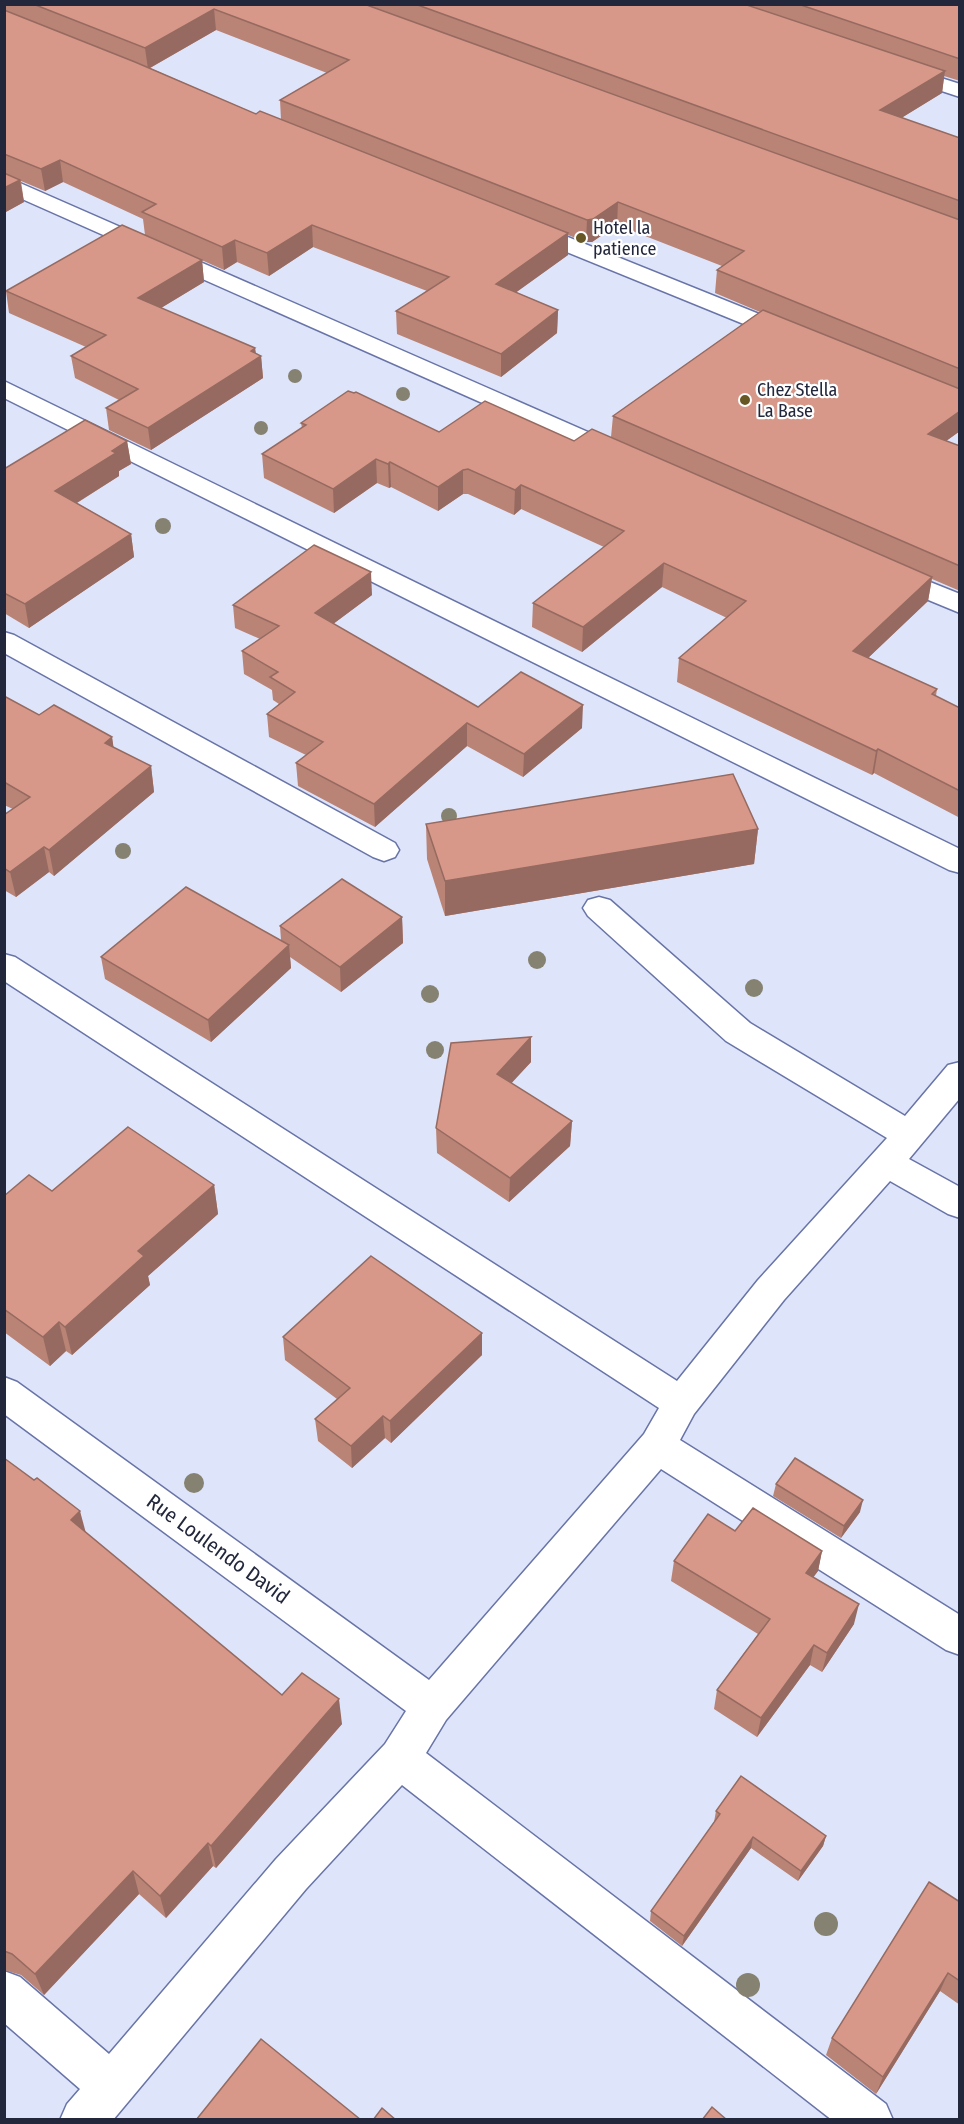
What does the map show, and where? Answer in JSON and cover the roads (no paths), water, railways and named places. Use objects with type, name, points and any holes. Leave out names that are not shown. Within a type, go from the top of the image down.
[{"type":"street","points":[[882,65],[960,91]]},
{"type":"street","points":[[4,183],[646,466]]},
{"type":"street","points":[[512,222],[809,342]]},
{"type":"street","points":[[4,388],[960,862]]},
{"type":"street","points":[[873,567],[960,605]]},
{"type":"street","points":[[4,641],[384,850]]},
{"type":"street","points":[[599,908],[738,1032],[897,1148],[960,1204]]},
{"type":"street","points":[[4,965],[681,1402]]},
{"type":"street","points":[[83,2120],[110,2085],[291,1874],[400,1758],[432,1706],[657,1446],[681,1402],[771,1290],[897,1148],[954,1090]]},
{"type":"street","name":"Rue Loulendo David","points":[[4,1393],[432,1706]]},
{"type":"street","points":[[657,1446],[960,1637]]},
{"type":"street","points":[[400,1758],[870,2120]]},
{"type":"street","points":[[4,1993],[110,2085]]},
{"type":"place","name":"Hotel la patience","points":[[581,238]]},
{"type":"place","name":"Chez Stella La Base","points":[[745,400]]}]
